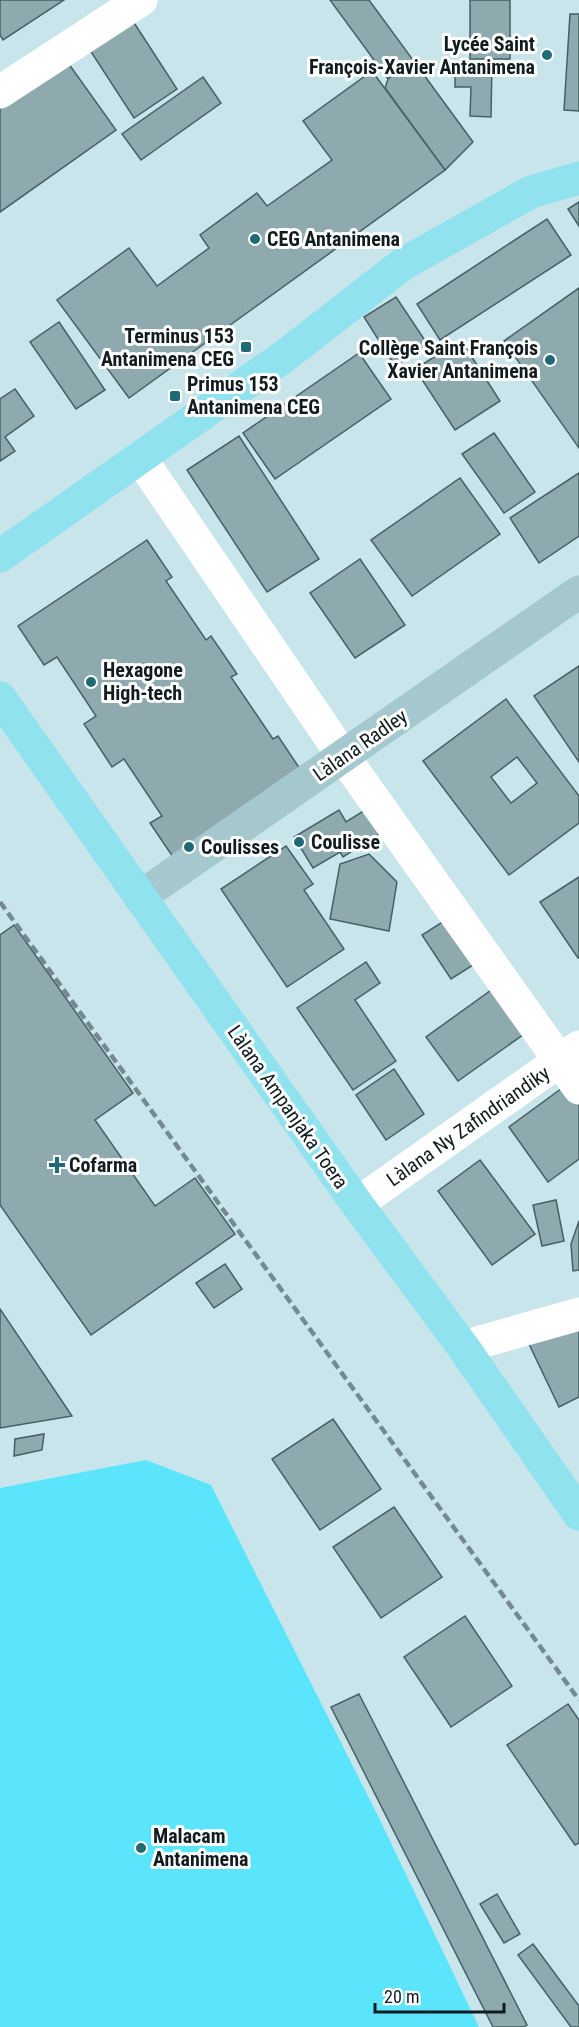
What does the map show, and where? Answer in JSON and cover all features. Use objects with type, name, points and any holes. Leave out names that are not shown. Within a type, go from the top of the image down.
[{"type":"main road","points":[[0,556],[286,355],[403,264],[531,192],[579,178]]},
{"type":"main road","name":"Làlana Radley","points":[[140,897],[579,592]]},
{"type":"main road","name":"Làlana Ampanjaka Toera","points":[[0,698],[357,1204],[463,1347],[579,1514]]},
{"type":"street","points":[[0,92],[141,0]]},
{"type":"street","points":[[140,458],[343,756],[569,1054],[579,1088]]},
{"type":"street","name":"Làlana Ny Zafindriandiky","points":[[357,1204],[569,1054]]},
{"type":"street","points":[[463,1347],[579,1314]]},
{"type":"shaded area","points":[[146,1460],[211,1485],[379,1818],[479,2027],[0,2027],[0,1488]]},
{"type":"building","points":[[0,0],[64,0],[3,40],[0,35]]},
{"type":"building","points":[[330,0],[369,0],[413,60],[388,79]]},
{"type":"building","points":[[470,0],[510,0],[510,59],[470,59]]},
{"type":"building","points":[[570,14],[579,14],[579,111],[564,110]]},
{"type":"building","points":[[129,15],[177,89],[134,118],[86,44]]},
{"type":"building","points":[[66,60],[116,130],[0,212],[0,106]]},
{"type":"building","points":[[413,60],[473,142],[445,170],[385,88],[388,79]]},
{"type":"building","points":[[455,62],[492,63],[491,117],[470,116],[471,87],[455,87]]},
{"type":"building","name":"CEG Antanimena","points":[[372,71],[445,170],[129,398],[57,300],[129,248],[157,286],[209,248],[200,235],[257,193],[267,206],[332,160],[303,121]]},
{"type":"building","points":[[203,77],[221,103],[141,160],[122,134]]},
{"type":"building","points":[[579,202],[579,226],[568,209]]},
{"type":"building","points":[[547,219],[571,255],[440,340],[417,304]]},
{"type":"building","points":[[579,288],[579,448],[504,341]]},
{"type":"building","points":[[396,297],[428,345],[395,366],[364,317]]},
{"type":"building","points":[[59,322],[105,390],[76,409],[30,342]]},
{"type":"building","points":[[461,340],[500,401],[455,430],[415,369]]},
{"type":"building","points":[[359,353],[391,399],[275,479],[243,433]]},
{"type":"building","points":[[15,389],[34,416],[5,437],[15,451],[0,461],[0,399]]},
{"type":"building","points":[[494,433],[535,492],[504,513],[462,454]]},
{"type":"building","points":[[239,436],[319,559],[267,592],[187,470]]},
{"type":"building","points":[[579,473],[579,536],[539,563],[510,518]]},
{"type":"building","points":[[460,478],[500,534],[412,596],[371,540]]},
{"type":"building","points":[[147,540],[172,577],[166,581],[206,640],[211,636],[237,674],[231,677],[273,739],[278,736],[306,778],[177,863],[150,823],[162,816],[124,759],[112,767],[84,724],[96,716],[57,657],[44,665],[18,626]]},
{"type":"building","points":[[360,559],[405,625],[355,658],[310,593]]},
{"type":"building","points":[[579,666],[579,762],[534,696]]},
{"type":"building","points":[[506,699],[579,796],[579,823],[509,875],[423,761]],"holes":[[[517,757],[537,783],[511,803],[491,777]]]},
{"type":"building","points":[[373,805],[387,829],[343,857],[340,852],[313,868],[294,837],[339,810],[346,822]]},
{"type":"building","points":[[286,846],[313,884],[304,890],[344,949],[287,987],[221,889]]},
{"type":"building","points":[[369,854],[397,882],[389,931],[330,919],[340,864]]},
{"type":"building","points":[[579,877],[579,958],[578,958],[540,902]]},
{"type":"building","points":[[452,916],[481,960],[451,979],[422,935]]},
{"type":"building","points":[[14,925],[133,1093],[95,1120],[155,1206],[195,1178],[235,1234],[91,1335],[0,1205],[0,935]]},
{"type":"building","points":[[366,962],[380,983],[355,1000],[396,1061],[353,1090],[297,1008]]},
{"type":"building","points":[[494,988],[527,1032],[458,1081],[426,1037]]},
{"type":"building","points":[[394,1069],[424,1114],[386,1140],[356,1095]]},
{"type":"building","points":[[569,1083],[579,1096],[579,1159],[548,1182],[509,1127]]},
{"type":"building","points":[[480,1160],[535,1234],[492,1265],[438,1191]]},
{"type":"building","points":[[556,1200],[564,1241],[542,1246],[533,1205]]},
{"type":"building","points":[[579,1221],[579,1270],[573,1271],[571,1244]]},
{"type":"building","points":[[225,1264],[242,1289],[214,1308],[196,1283]]},
{"type":"building","points":[[0,1309],[72,1416],[0,1428]]},
{"type":"building","points":[[579,1320],[579,1397],[559,1407],[529,1344]]},
{"type":"building","points":[[333,1419],[381,1489],[320,1530],[272,1459]]},
{"type":"building","points":[[44,1434],[42,1450],[14,1456],[15,1439]]},
{"type":"building","points":[[394,1507],[442,1577],[381,1618],[333,1547]]},
{"type":"building","points":[[465,1616],[512,1686],[451,1727],[404,1657]]},
{"type":"building","points":[[359,1694],[527,2025],[524,2027],[493,2027],[331,1707]]},
{"type":"building","points":[[568,1704],[579,1720],[579,1843],[575,1845],[507,1745]]},
{"type":"building","points":[[497,1894],[520,1934],[504,1943],[480,1904]]},
{"type":"building","points":[[533,1944],[579,2006],[579,2027],[571,2027],[518,1955]]},
{"type":"railway","points":[[0,902],[579,1700]]},
{"type":"place","name":"Lycée Saint François-Xavier Antanimena","points":[[547,55]]},
{"type":"place","name":"CEG Antanimena","points":[[255,239]]},
{"type":"place","name":"Terminus 153 Antanimena CEG","points":[[246,347]]},
{"type":"place","name":"Collège Saint François Xavier Antanimena","points":[[550,360]]},
{"type":"place","name":"Primus 153 Antanimena CEG","points":[[175,396]]},
{"type":"place","name":"Hexagone High-tech","points":[[91,682]]},
{"type":"place","name":"Coulisse","points":[[299,842]]},
{"type":"place","name":"Coulisses","points":[[189,847]]},
{"type":"place","name":"Cofarma","points":[[57,1165]]},
{"type":"place","name":"Malacam Antanimena","points":[[141,1848]]}]
